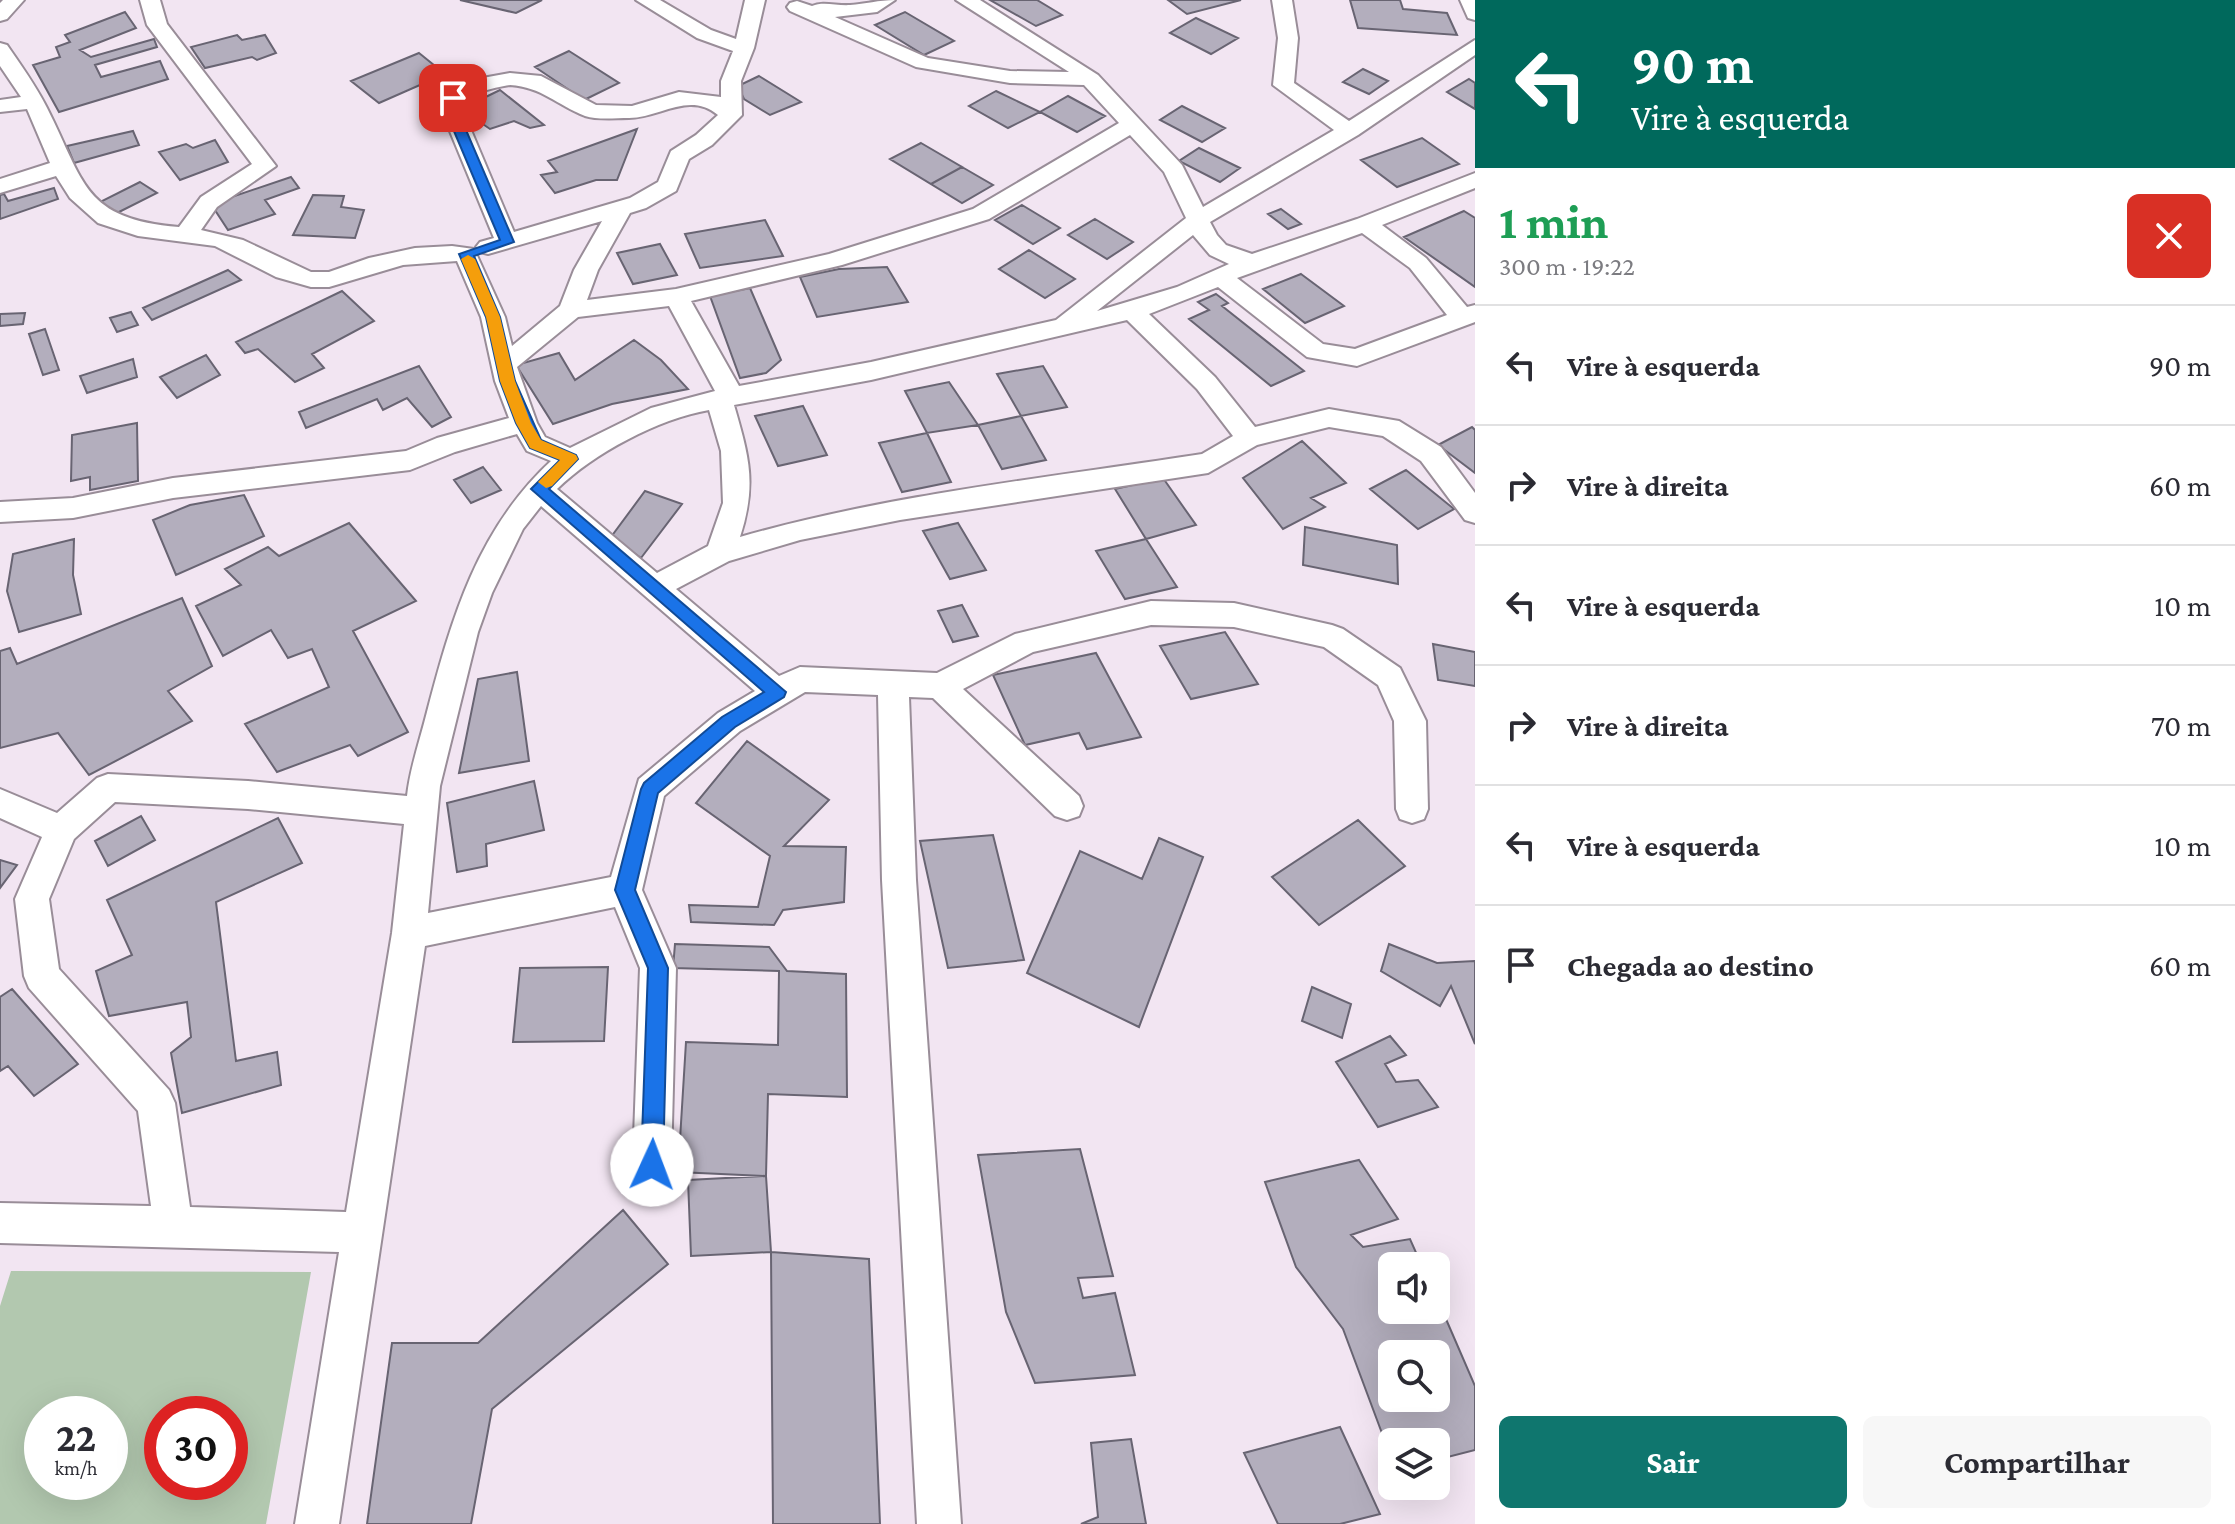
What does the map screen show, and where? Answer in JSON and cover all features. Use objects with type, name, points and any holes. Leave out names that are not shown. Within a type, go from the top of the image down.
[{"type":"street","points":[[0,15],[14,0]]},
{"type":"street","points":[[150,0],[157,25],[265,166],[244,182],[205,203],[192,217],[188,234]]},
{"type":"street","points":[[646,0],[704,34],[744,48]]},
{"type":"street","points":[[0,49],[34,102],[59,154],[61,167],[79,196],[98,216],[128,227],[222,241],[279,268],[325,280],[406,255],[426,252],[466,254],[638,203],[668,186],[679,156],[704,140],[731,115],[731,81],[744,48],[755,0]]},
{"type":"street","points":[[773,0],[797,7],[923,63],[1010,77],[1091,79]]},
{"type":"street","points":[[797,7],[845,12],[878,6],[885,0]]},
{"type":"street","points":[[966,0],[1049,49],[1091,79],[1174,170],[1204,237],[1226,257],[1253,262]]},
{"type":"street","points":[[1282,0],[1288,38],[1283,85],[1350,130]]},
{"type":"street","points":[[1470,0],[1475,14]]},
{"type":"street","points":[[1057,330],[1198,220],[1350,130],[1475,46]]},
{"type":"street","points":[[507,242],[457,123],[446,109],[453,98],[484,83],[534,80],[592,111],[633,112],[679,98],[715,102],[731,115]]},
{"type":"street","points":[[0,106],[34,102]]},
{"type":"street","points":[[571,310],[676,297],[834,260],[981,214],[1133,124]]},
{"type":"street","points":[[0,186],[61,167]]},
{"type":"street","points":[[317,1524],[409,933],[424,786],[463,632],[477,593],[512,523],[539,489],[571,459],[660,414],[726,398],[871,371],[1132,311],[1253,262],[1365,224],[1475,180]]},
{"type":"street","points":[[504,364],[571,310],[586,270],[621,208]]},
{"type":"street","points":[[1220,277],[1316,351],[1357,358],[1468,315],[1418,263],[1365,224]]},
{"type":"street","points":[[466,254],[493,317],[504,364],[524,423],[536,444],[571,459]]},
{"type":"street","points":[[676,297],[726,398],[734,451],[737,503],[720,553]]},
{"type":"street","points":[[1132,311],[1206,383],[1249,438]]},
{"type":"street","points":[[653,588],[720,553],[800,530],[900,510],[1208,463],[1249,438],[1329,418],[1390,428],[1431,454],[1475,513]]},
{"type":"street","points":[[0,512],[73,508],[173,488],[410,460],[446,445],[524,423]]},
{"type":"street","points":[[539,489],[777,692]]},
{"type":"street","points":[[652,1165],[658,968],[625,890],[650,789],[729,722],[800,679],[940,686],[1026,642],[1151,613],[1234,615],[1332,637],[1389,677],[1410,721],[1412,809]]},
{"type":"street","points":[[893,684],[899,880],[939,1524]]},
{"type":"street","points":[[940,686],[1067,806]]},
{"type":"street","points":[[173,1226],[156,1103],[42,976],[32,899],[61,830],[108,788],[248,795],[423,812]]},
{"type":"street","points":[[0,803],[61,830]]},
{"type":"street","points":[[409,933],[625,890]]},
{"type":"street","points":[[0,1223],[364,1233]]},
{"type":"green space","points":[[11,1271],[311,1272],[266,1524],[0,1524],[0,1306]]},
{"type":"building","points":[[460,0],[542,0],[516,13]]},
{"type":"building","points":[[990,0],[1037,0],[1062,15],[1036,26]]},
{"type":"building","points":[[1168,0],[1241,0],[1187,14]]},
{"type":"building","points":[[1350,0],[1400,0],[1403,9],[1447,13],[1457,35],[1358,28]]},
{"type":"building","points":[[125,12],[136,28],[80,50],[91,57],[154,39],[157,47],[95,65],[101,77],[160,61],[168,79],[59,112],[33,65],[60,57],[56,47],[70,42],[65,35]]},
{"type":"building","points":[[905,12],[954,41],[924,55],[875,25]]},
{"type":"building","points":[[1196,18],[1238,38],[1211,54],[1170,33]]},
{"type":"building","points":[[237,35],[242,40],[265,35],[276,53],[257,60],[252,57],[205,68],[191,47]]},
{"type":"building","points":[[569,51],[619,83],[584,100],[535,67]]},
{"type":"building","points":[[419,53],[445,74],[379,103],[351,81]]},
{"type":"building","points":[[1363,69],[1388,81],[1369,94],[1343,82]]},
{"type":"building","points":[[759,76],[801,102],[770,115],[744,99],[738,86]]},
{"type":"building","points":[[1469,79],[1475,83],[1475,109],[1447,92]]},
{"type":"building","points":[[500,90],[544,125],[530,128],[514,121],[490,129],[461,109]]},
{"type":"building","points":[[996,91],[1040,112],[1008,128],[969,106]]},
{"type":"building","points":[[1068,96],[1105,116],[1077,132],[1040,112]]},
{"type":"building","points":[[1182,106],[1225,128],[1202,142],[1160,120]]},
{"type":"building","points":[[637,129],[617,180],[596,180],[555,193],[541,175],[557,172],[548,161]]},
{"type":"building","points":[[133,131],[139,145],[74,163],[67,146]]},
{"type":"building","points":[[1422,138],[1459,164],[1397,187],[1361,160]]},
{"type":"building","points":[[215,140],[228,162],[180,180],[159,152],[186,144],[193,148]]},
{"type":"building","points":[[921,143],[962,167],[931,184],[890,159]]},
{"type":"building","points":[[1199,148],[1240,168],[1220,182],[1179,161]]},
{"type":"building","points":[[962,167],[993,185],[962,203],[931,184]]},
{"type":"building","points":[[291,177],[299,188],[265,200],[275,214],[228,230],[211,204]]},
{"type":"building","points":[[140,182],[157,193],[117,213],[100,202]]},
{"type":"building","points":[[54,188],[58,199],[0,219],[0,195],[4,194],[8,201]]},
{"type":"building","points":[[313,195],[344,196],[341,207],[364,210],[355,238],[293,235]]},
{"type":"building","points":[[1022,205],[1060,228],[1033,244],[995,220]]},
{"type":"building","points":[[1281,209],[1301,224],[1288,229],[1268,214]]},
{"type":"building","points":[[1464,211],[1475,218],[1475,287],[1404,237]]},
{"type":"building","points":[[1095,219],[1133,242],[1107,259],[1068,235]]},
{"type":"building","points":[[765,220],[783,256],[700,268],[685,234]]},
{"type":"building","points":[[660,244],[677,275],[633,284],[617,253]]},
{"type":"building","points":[[1029,250],[1075,279],[1045,298],[999,269]]},
{"type":"building","points":[[887,267],[908,302],[817,317],[800,277],[839,269]]},
{"type":"building","points":[[228,270],[241,280],[152,320],[143,308]]},
{"type":"building","points":[[1301,274],[1344,306],[1305,323],[1263,289]]},
{"type":"building","points":[[750,288],[781,360],[766,373],[740,378],[710,296]]},
{"type":"building","points":[[342,291],[374,321],[312,354],[324,368],[295,382],[258,349],[245,353],[236,342]]},
{"type":"building","points":[[1216,294],[1228,303],[1222,306],[1304,371],[1271,386],[1189,319],[1209,310],[1198,302]]},
{"type":"building","points":[[131,312],[138,325],[117,332],[110,318]]},
{"type":"building","points":[[25,313],[23,324],[0,326],[0,314]]},
{"type":"building","points":[[45,329],[59,370],[43,375],[29,334]]},
{"type":"building","points":[[634,340],[661,360],[688,389],[612,404],[553,424],[516,365],[559,353],[575,380]]},
{"type":"building","points":[[206,355],[220,375],[177,398],[160,377]]},
{"type":"building","points":[[133,359],[137,377],[87,393],[80,376]]},
{"type":"building","points":[[419,366],[451,417],[432,427],[407,398],[383,410],[377,399],[306,428],[299,412]]},
{"type":"building","points":[[1043,366],[1067,407],[1021,416],[997,374]]},
{"type":"building","points":[[949,382],[978,425],[927,433],[905,391]]},
{"type":"building","points":[[803,406],[827,455],[778,466],[755,416]]},
{"type":"building","points":[[1021,416],[1046,460],[1002,469],[978,425]]},
{"type":"building","points":[[137,423],[138,481],[90,490],[90,477],[71,481],[72,435]]},
{"type":"building","points":[[1472,427],[1475,430],[1475,473],[1438,445]]},
{"type":"building","points":[[927,433],[951,482],[902,492],[879,443]]},
{"type":"building","points":[[1302,441],[1346,483],[1311,498],[1325,507],[1283,529],[1243,478]]},
{"type":"building","points":[[483,467],[501,490],[471,503],[454,480]]},
{"type":"building","points":[[1406,470],[1454,509],[1418,529],[1370,489]]},
{"type":"building","points":[[1163,478],[1196,525],[1146,539],[1115,489]]},
{"type":"building","points":[[645,491],[682,504],[641,558],[611,537]]},
{"type":"building","points":[[244,495],[264,536],[176,575],[153,520],[190,505]]},
{"type":"building","points":[[349,523],[416,601],[353,631],[408,732],[358,756],[350,745],[277,772],[245,724],[329,687],[312,649],[288,658],[271,630],[223,656],[196,606],[241,585],[225,569],[268,547],[279,556]]},
{"type":"building","points":[[958,523],[986,570],[950,579],[923,531]]},
{"type":"building","points":[[1305,527],[1397,545],[1398,584],[1303,565]]},
{"type":"building","points":[[74,539],[73,575],[81,614],[19,632],[7,591],[13,554]]},
{"type":"building","points":[[1146,539],[1177,587],[1125,599],[1096,551]]},
{"type":"building","points":[[182,598],[212,666],[168,691],[192,721],[89,775],[58,733],[0,748],[0,651],[10,648],[17,664]]},
{"type":"building","points":[[962,605],[978,636],[953,642],[938,611]]},
{"type":"building","points":[[1225,632],[1258,684],[1191,699],[1160,646]]},
{"type":"building","points":[[1433,644],[1475,652],[1475,686],[1438,680]]},
{"type":"building","points":[[1096,653],[1141,737],[1087,749],[1079,733],[1025,745],[993,675]]},
{"type":"building","points":[[517,672],[529,761],[459,773],[478,679]]},
{"type":"building","points":[[747,741],[829,800],[784,846],[846,847],[844,902],[783,910],[774,925],[691,922],[689,905],[758,907],[770,856],[696,803]]},
{"type":"building","points":[[534,781],[544,830],[486,844],[487,866],[457,872],[447,803]]},
{"type":"building","points":[[141,816],[155,840],[108,866],[95,841]]},
{"type":"building","points":[[278,818],[302,863],[216,902],[236,1061],[277,1052],[281,1085],[182,1113],[171,1053],[191,1037],[187,1002],[109,1016],[96,971],[132,955],[107,900]]},
{"type":"building","points":[[1358,820],[1405,866],[1319,925],[1272,877]]},
{"type":"building","points":[[993,835],[1024,960],[948,968],[920,841]]},
{"type":"building","points":[[1159,838],[1203,857],[1139,1027],[1027,973],[1080,851],[1142,879]]},
{"type":"building","points":[[0,860],[17,865],[0,888]]},
{"type":"building","points":[[675,944],[769,947],[787,971],[846,974],[847,1097],[768,1094],[766,1176],[678,1172],[686,1042],[778,1045],[779,971],[673,968]]},
{"type":"building","points":[[1389,944],[1437,963],[1475,961],[1475,1044],[1451,986],[1440,1006],[1381,971]]},
{"type":"building","points":[[608,967],[604,1041],[513,1042],[520,968]]},
{"type":"building","points":[[1312,987],[1351,1004],[1342,1038],[1302,1021]]},
{"type":"building","points":[[12,989],[78,1064],[34,1096],[8,1066],[0,1071],[0,997]]},
{"type":"building","points":[[1390,1036],[1406,1055],[1385,1064],[1396,1082],[1418,1080],[1438,1107],[1378,1127],[1336,1062]]},
{"type":"building","points":[[1080,1149],[1113,1276],[1078,1278],[1083,1298],[1115,1293],[1135,1375],[1035,1383],[1006,1312],[978,1155]]},
{"type":"building","points":[[1359,1160],[1398,1219],[1351,1235],[1363,1247],[1410,1239],[1416,1252],[1378,1252],[1378,1324],[1448,1324],[1475,1386],[1475,1450],[1450,1456],[1450,1428],[1380,1428],[1343,1329],[1296,1267],[1265,1182]]},
{"type":"building","points":[[766,1176],[771,1252],[691,1256],[688,1180]]},
{"type":"building","points":[[623,1210],[668,1264],[492,1409],[471,1524],[367,1524],[392,1343],[478,1343]]},
{"type":"building","points":[[771,1252],[869,1259],[880,1524],[773,1524]]},
{"type":"building","points":[[1340,1427],[1380,1514],[1340,1524],[1278,1524],[1244,1453]]},
{"type":"building","points":[[1131,1439],[1146,1524],[1081,1524],[1098,1517],[1091,1443]]},
{"type":"slow traffic","points":[[468,259],[493,317],[508,381],[524,423],[536,444],[571,459],[546,482]]},
{"type":"route","points":[[453,98],[446,109],[457,123],[507,242],[466,254],[493,317],[508,381],[524,423],[536,444],[571,459],[539,489],[777,692],[729,722],[650,789],[625,890],[658,968],[652,1165]]}]
